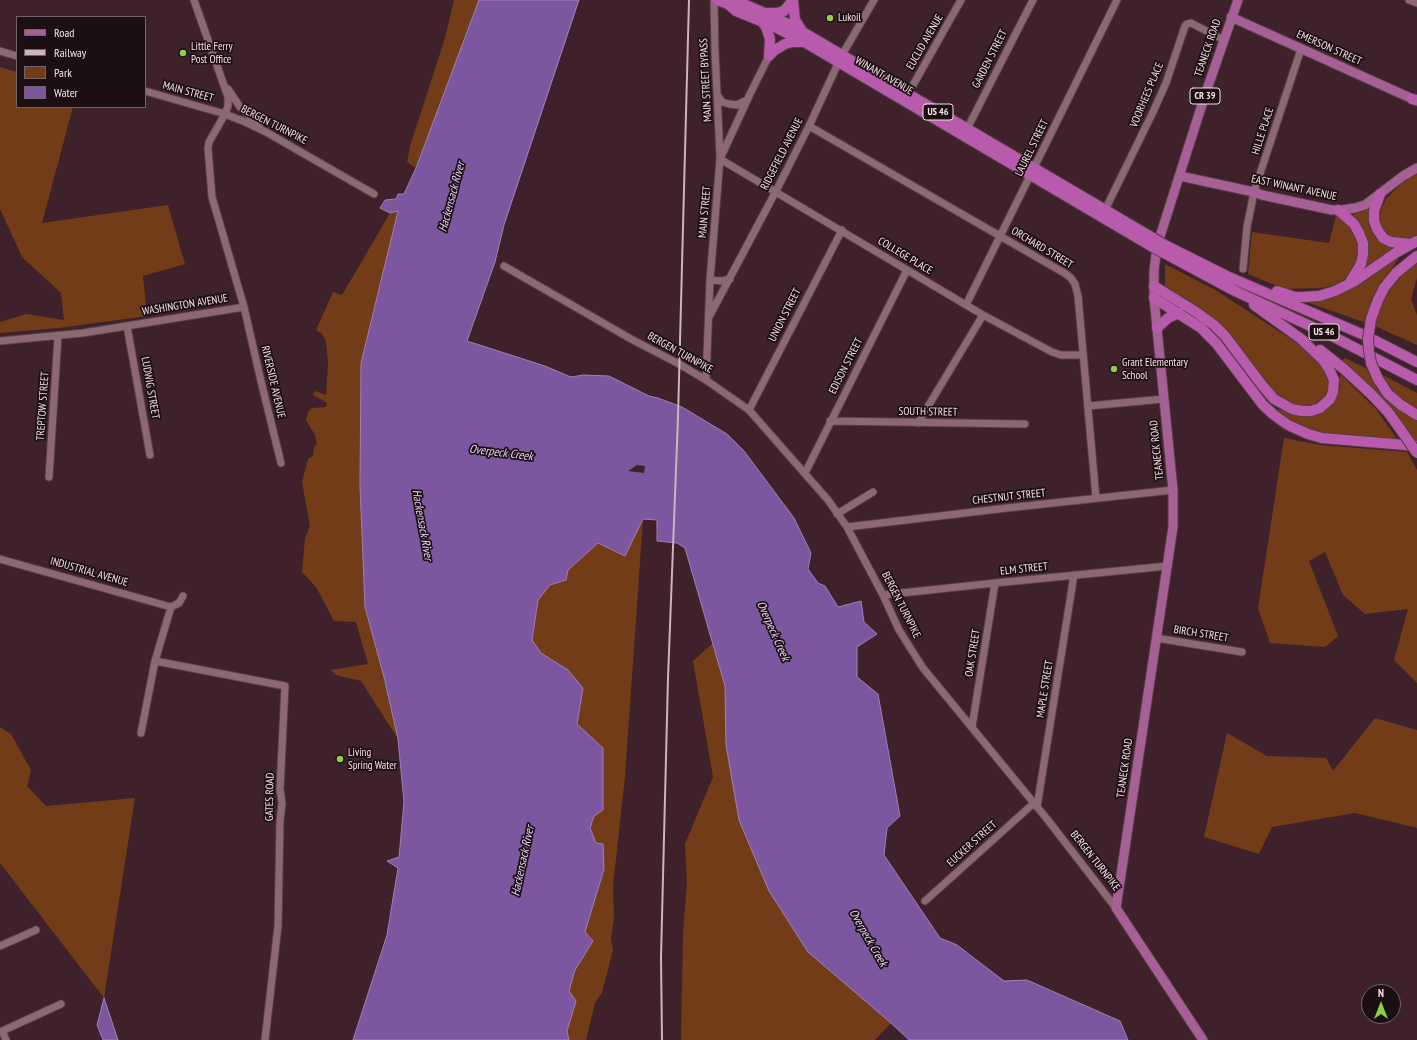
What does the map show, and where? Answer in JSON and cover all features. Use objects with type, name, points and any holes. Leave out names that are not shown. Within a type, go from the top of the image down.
[{"type":"highway","points":[[769,56],[771,43],[762,16],[782,12],[793,0]]},
{"type":"highway","points":[[793,0],[795,20],[803,32]]},
{"type":"highway","name":"WINANT AVENUE","points":[[724,2],[736,11],[762,16],[803,32],[840,59],[1032,172],[1106,210]]},
{"type":"highway","name":"WINANT AVENUE","points":[[762,16],[806,43],[908,94],[967,129],[1109,222],[1152,242]]},
{"type":"highway","points":[[769,56],[785,44],[795,42],[806,43]]},
{"type":"highway","points":[[1380,194],[1374,211],[1374,221],[1383,238],[1391,242],[1414,243]]},
{"type":"highway","name":"US 46","points":[[1106,210],[1152,242],[1235,291],[1329,334],[1417,380]]},
{"type":"highway","points":[[1338,210],[1354,224],[1360,233],[1363,243],[1361,264],[1346,286]]},
{"type":"highway","points":[[1248,285],[1295,297],[1323,295],[1346,286],[1414,243]]},
{"type":"highway","name":"US 46","points":[[1165,249],[1354,330],[1417,362]]},
{"type":"highway","points":[[1417,256],[1396,273],[1384,288],[1371,319],[1368,339],[1373,369],[1378,379],[1388,394],[1401,405],[1417,414]]},
{"type":"highway","points":[[1154,286],[1214,325],[1225,336],[1262,386],[1274,399],[1282,405],[1292,409],[1311,411],[1320,408],[1330,399],[1333,392],[1334,380],[1330,369],[1323,360],[1300,338]]},
{"type":"highway","points":[[1235,291],[1322,352],[1358,381],[1388,412],[1417,453]]},
{"type":"highway","points":[[1154,298],[1194,322],[1212,338],[1263,405],[1288,425],[1308,434],[1322,438],[1417,446]]},
{"type":"highway","points":[[1157,328],[1168,318],[1180,313]]},
{"type":"main road","name":"TEANECK ROAD","points":[[1116,908],[1173,527],[1172,490],[1154,298],[1157,246],[1164,220],[1238,0]]},
{"type":"main road","name":"EMERSON STREET","points":[[1232,17],[1416,102]]},
{"type":"main road","points":[[1403,176],[1417,165]]},
{"type":"main road","name":"EAST WINANT AVENUE","points":[[1180,176],[1262,195],[1338,210],[1360,207],[1403,176],[1417,168]]},
{"type":"main road","name":"BERGEN TURNPIKE","points":[[1116,908],[1203,1040]]},
{"type":"street","name":"BERGEN TURNPIKE","points":[[194,0],[224,82],[228,97],[228,106],[225,114],[266,132],[374,194]]},
{"type":"street","name":"MAIN STREET BYPASS","points":[[714,0],[720,159]]},
{"type":"street","name":"RIDGEFIELD AVENUE","points":[[709,317],[776,191],[809,126],[840,59],[874,0]]},
{"type":"street","name":"EUCLID AVENUE","points":[[908,94],[961,0]]},
{"type":"street","name":"GARDEN STREET","points":[[967,129],[1033,0]]},
{"type":"street","name":"LAUREL STREET","points":[[966,305],[1117,0]]},
{"type":"street","points":[[1409,0],[1417,3]]},
{"type":"street","name":"VOORHEES PLACE","points":[[1106,210],[1166,82],[1185,26],[1191,23],[1224,40]]},
{"type":"street","name":"HILLE PLACE","points":[[1243,269],[1247,227],[1254,192],[1301,49]]},
{"type":"street","points":[[0,52],[16,56]]},
{"type":"street","name":"MAIN STREET","points":[[706,380],[710,280],[720,159],[769,56]]},
{"type":"street","points":[[224,82],[240,107],[266,132]]},
{"type":"street","name":"MAIN STREET","points":[[146,92],[225,114]]},
{"type":"street","points":[[718,96],[722,102],[729,104],[737,105],[747,100]]},
{"type":"street","name":"WASHINGTON AVENUE","points":[[0,341],[58,336],[244,306],[212,197],[208,149],[209,142],[225,114]]},
{"type":"street","name":"ORCHARD STREET","points":[[809,126],[1000,235],[1071,278],[1078,291],[1096,498]]},
{"type":"street","name":"COLLEGE PLACE","points":[[720,159],[983,315],[1052,352],[1061,355],[1083,355]]},
{"type":"street","name":"UNION STREET","points":[[749,410],[842,230]]},
{"type":"street","name":"BERGEN TURNPIKE","points":[[504,266],[706,380],[749,410],[828,500],[847,527],[883,595],[899,630],[923,668],[1036,805],[1116,908]]},
{"type":"street","name":"EDISON STREET","points":[[805,473],[907,270]]},
{"type":"street","points":[[710,280],[722,281],[730,279]]},
{"type":"street","name":"RIVERSIDE AVENUE","points":[[244,306],[281,463]]},
{"type":"street","points":[[918,423],[983,315]]},
{"type":"street","name":"LUDWIG STREET","points":[[127,326],[150,455]]},
{"type":"street","name":"TREPTOW STREET","points":[[49,477],[58,336]]},
{"type":"street","points":[[1088,406],[1164,399]]},
{"type":"street","name":"SOUTH STREET","points":[[830,421],[1025,424]]},
{"type":"street","name":"CHESTNUT STREET","points":[[847,527],[1172,490]]},
{"type":"street","points":[[837,514],[874,492]]},
{"type":"street","name":"INDUSTRIAL AVENUE","points":[[0,559],[171,607]]},
{"type":"street","name":"ELM STREET","points":[[883,595],[1168,566]]},
{"type":"street","name":"MAPLE STREET","points":[[1036,805],[1074,575]]},
{"type":"street","name":"OAK STREET","points":[[972,727],[995,583]]},
{"type":"street","points":[[141,733],[156,661],[171,607],[179,603],[183,596]]},
{"type":"street","name":"BIRCH STREET","points":[[1156,638],[1242,652]]},
{"type":"street","name":"GATES ROAD","points":[[156,661],[285,686],[280,789],[282,803],[280,821],[278,926],[265,1040]]},
{"type":"street","name":"EUCKER STREET","points":[[925,901],[1036,805]]},
{"type":"street","points":[[0,946],[36,930]]},
{"type":"street","points":[[6,1040],[1,1032],[61,1004]]},
{"type":"green space","points":[[454,0],[479,0],[416,168],[407,162],[410,146],[445,38]]},
{"type":"green space","points":[[0,67],[16,72],[16,108],[73,108],[42,223],[168,205],[185,264],[143,276],[147,316],[59,328],[0,333],[0,322],[26,314],[64,320],[61,293],[22,257],[0,209]]},
{"type":"green space","points":[[1417,174],[1417,237],[1410,239],[1393,238],[1382,229],[1378,216],[1386,199],[1403,182]]},
{"type":"green space","points":[[1370,208],[1368,223],[1376,239],[1392,249],[1361,274],[1358,222],[1352,215]]},
{"type":"green space","points":[[398,211],[361,363],[360,486],[365,607],[384,677],[398,739],[361,681],[336,675],[331,670],[368,664],[356,622],[334,621],[316,587],[302,572],[305,538],[310,526],[302,482],[308,459],[313,456],[314,447],[317,443],[315,435],[306,420],[308,412],[312,408],[326,407],[327,403],[313,395],[315,391],[326,395],[328,363],[326,342],[322,334],[316,330],[333,292],[342,295],[390,213]]},
{"type":"green space","points":[[1336,216],[1348,222],[1358,240],[1358,257],[1352,274],[1336,285],[1320,288],[1284,289],[1248,274],[1252,232],[1329,243]]},
{"type":"green space","points":[[1398,257],[1399,258],[1370,302],[1381,302],[1407,268],[1417,263],[1417,278],[1411,299],[1417,315],[1417,345],[1375,326],[1306,302],[1336,295],[1371,276]]},
{"type":"green space","points":[[1165,264],[1217,291],[1300,345],[1323,366],[1331,382],[1324,397],[1314,404],[1297,406],[1280,397],[1230,334],[1206,312],[1165,287]]},
{"type":"green space","points":[[1345,358],[1366,368],[1378,390],[1394,406],[1417,420],[1417,442],[1341,361]]},
{"type":"green space","points":[[1340,374],[1376,409],[1398,440],[1336,435],[1306,429],[1278,413],[1279,409],[1303,416],[1321,413],[1333,403],[1340,387]]},
{"type":"green space","points":[[1381,374],[1417,393],[1417,408],[1412,406],[1394,392]]},
{"type":"green space","points":[[1284,438],[1320,445],[1407,452],[1417,470],[1417,683],[1394,660],[1408,609],[1365,614],[1343,595],[1325,552],[1309,561],[1338,636],[1325,647],[1270,643],[1258,608]]},
{"type":"green space","points":[[643,519],[625,777],[613,886],[614,918],[611,939],[613,950],[602,993],[595,1003],[586,1040],[569,1040],[567,1031],[576,1001],[569,991],[575,970],[593,941],[585,932],[604,869],[590,828],[594,816],[603,748],[577,724],[568,670],[541,653],[532,640],[538,600],[550,585],[566,580],[568,570],[598,543],[625,556]]},
{"type":"green space","points":[[713,643],[725,686],[726,745],[809,952],[891,1023],[875,1040],[681,1040],[683,933],[687,882],[685,844],[713,777],[693,661]]},
{"type":"green space","points":[[1375,718],[1417,730],[1417,828],[1355,813],[1272,827],[1259,854],[1204,837],[1227,733],[1267,756],[1326,758],[1333,771]]},
{"type":"green space","points":[[0,727],[11,734],[31,770],[27,786],[46,806],[135,798],[104,998],[0,863]]},
{"type":"water","points":[[479,0],[579,0],[504,225],[495,262],[467,341],[545,366],[571,377],[583,375],[609,376],[649,396],[682,407],[727,434],[744,451],[794,518],[811,553],[808,569],[818,583],[825,586],[838,607],[861,601],[864,622],[877,634],[857,647],[857,677],[878,694],[900,816],[887,828],[884,855],[940,938],[957,945],[1004,981],[1027,980],[1120,1021],[1128,1040],[909,1040],[808,952],[769,891],[739,820],[726,745],[725,686],[685,548],[677,543],[657,541],[657,520],[643,519],[625,556],[598,543],[568,570],[566,580],[550,585],[538,600],[532,640],[541,653],[568,670],[583,688],[577,724],[603,748],[603,810],[594,816],[590,828],[596,843],[603,844],[604,869],[585,932],[593,941],[575,970],[569,991],[576,1001],[567,1031],[569,1040],[353,1040],[387,935],[398,868],[387,861],[399,857],[404,802],[398,739],[384,677],[365,607],[360,486],[361,363],[398,211],[390,213],[380,208],[385,200],[396,199],[398,194],[404,194],[416,168]]},
{"type":"water","points":[[104,998],[118,1040],[103,1040],[97,1025]]},
{"type":"pier","points":[[637,465],[645,466],[644,473],[628,471]]},
{"type":"railway","points":[[662,1040],[661,957],[668,678],[678,417],[689,0]]},
{"type":"place","name":"Lukoil","points":[[830,18]]},
{"type":"place","name":"Little Ferry Post Office","points":[[183,53]]},
{"type":"place","name":"Grant Elementary School","points":[[1114,369]]},
{"type":"place","name":"Living Spring Water","points":[[340,759]]},
{"type":"water label","name":"Hackensack River","points":[[452,197]]},
{"type":"water label","name":"Overpeck Creek","points":[[501,453]]},
{"type":"water label","name":"Hackensack River","points":[[422,525]]},
{"type":"water label","name":"Overpeck Creek","points":[[773,631]]},
{"type":"water label","name":"Hackensack River","points":[[523,861]]},
{"type":"water label","name":"Overpeck Creek","points":[[868,938]]}]
